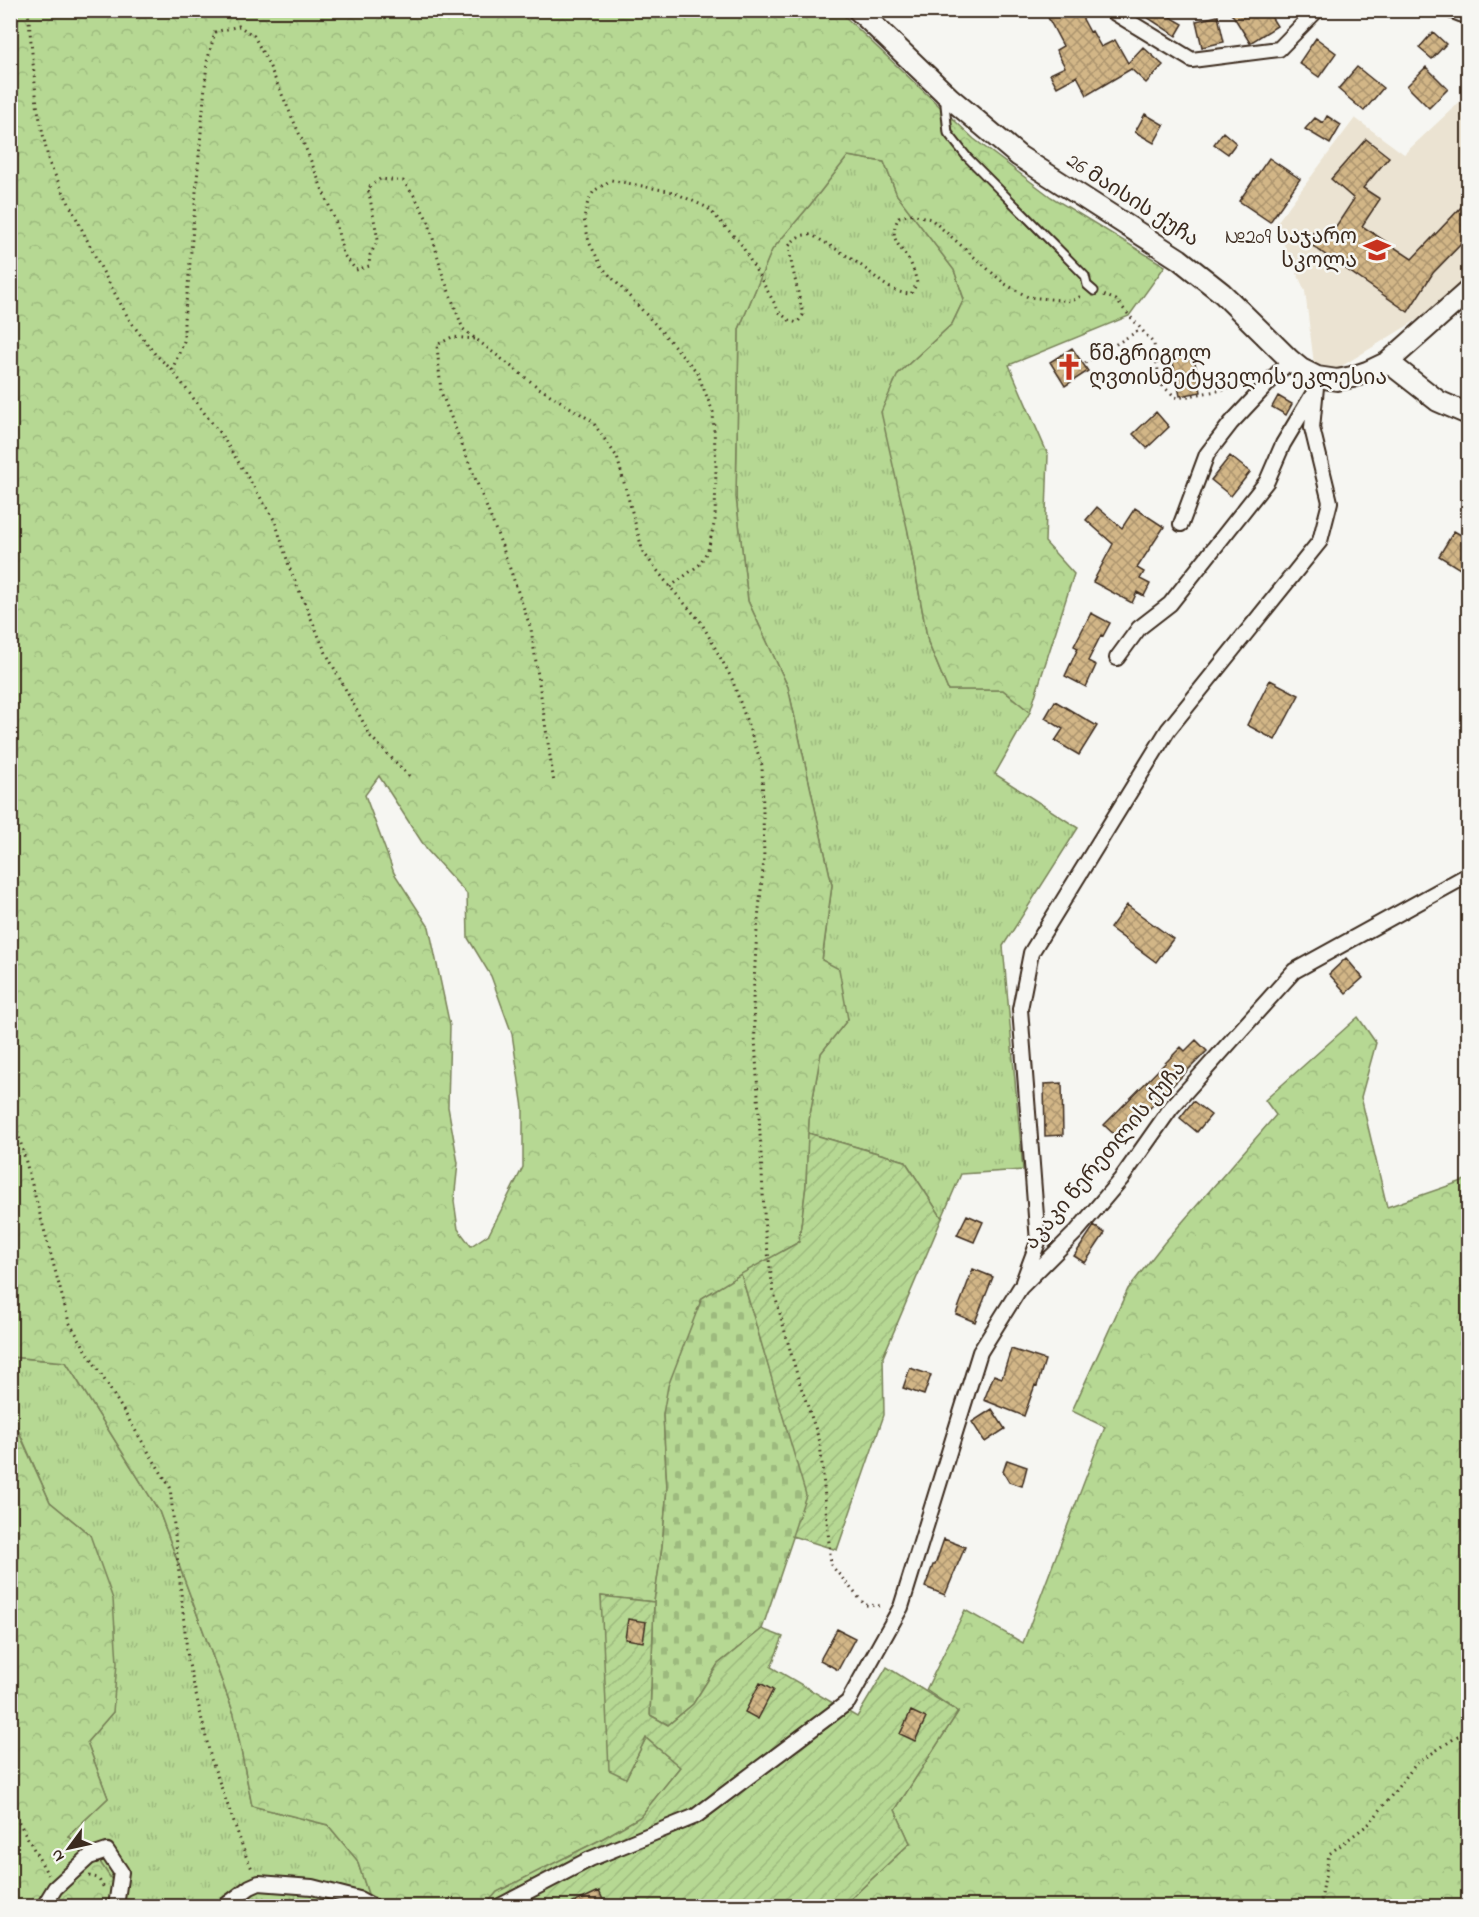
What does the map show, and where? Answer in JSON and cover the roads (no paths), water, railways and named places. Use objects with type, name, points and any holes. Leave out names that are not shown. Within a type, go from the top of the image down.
[{"type":"main road","name":"26 მაისის ქუჩა","points":[[858,10],[950,98],[1019,156],[1179,259],[1222,293],[1290,360],[1317,377],[1337,380],[1352,377],[1388,362],[1468,291]]},
{"type":"main road","points":[[1388,362],[1438,401],[1468,414]]},
{"type":"street","points":[[1110,10],[1192,60],[1279,49],[1317,10]]},
{"type":"street","points":[[1450,10],[1468,17]]},
{"type":"street","points":[[1181,524],[1207,454],[1290,360]]},
{"type":"street","points":[[1117,658],[1139,628],[1170,604],[1268,481],[1283,444],[1312,396],[1317,377]]},
{"type":"street","points":[[1020,1288],[1038,1242],[1020,1009],[1031,953],[1168,730],[1320,541],[1330,502],[1312,428],[1317,377]]},
{"type":"street","name":"აკაკი წერეთლის ქუჩა","points":[[500,1906],[590,1859],[696,1816],[849,1702],[901,1607],[980,1352],[1020,1288],[1077,1231],[1120,1179],[1172,1108],[1294,971],[1468,874]]},
{"type":"street","points":[[44,1906],[55,1888],[89,1857],[107,1851],[121,1872],[116,1906]]},
{"type":"street","points":[[225,1906],[249,1887],[259,1883],[312,1887],[359,1899],[372,1906]]},
{"type":"lane","points":[[950,98],[945,105],[948,133],[967,157],[1085,276],[1087,285],[1094,291]]},
{"type":"place","name":"№209 საჯარო სკოლა","points":[[1377,250]]},
{"type":"place","name":"წმ.გრიგოლ ღვთისმეტყველის ეკლესია","points":[[1069,367]]}]
